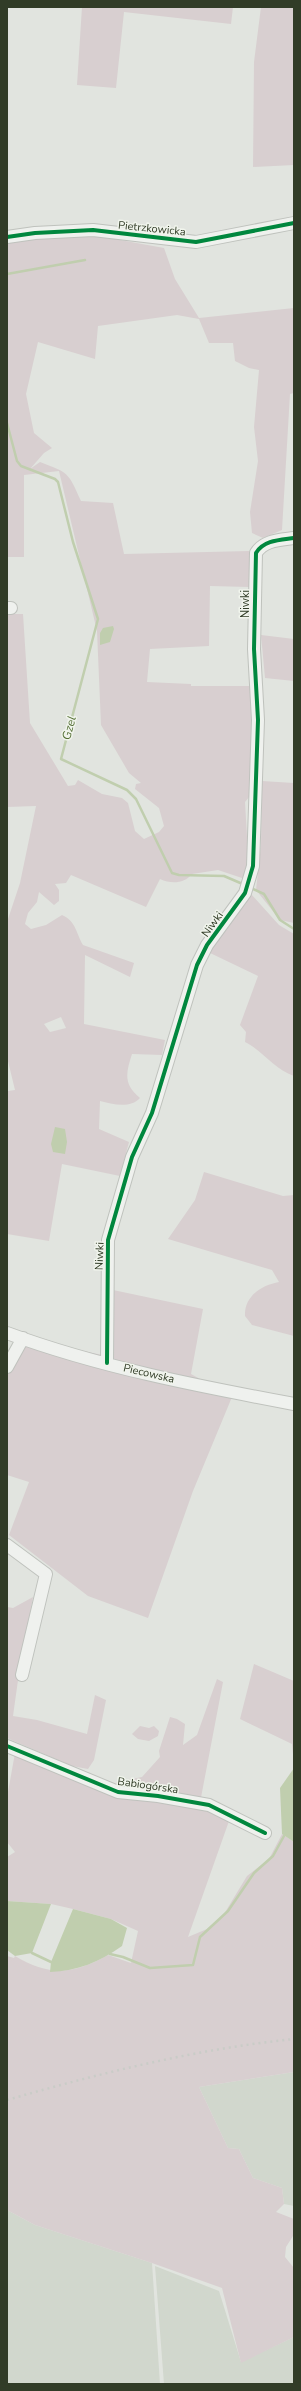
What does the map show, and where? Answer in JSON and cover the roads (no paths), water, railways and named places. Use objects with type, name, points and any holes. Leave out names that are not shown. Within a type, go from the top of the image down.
[{"type":"street","name":"Pietrzkowicka","points":[[7,237],[35,233],[93,230],[196,242],[294,223]]},
{"type":"street","name":"Niwki","points":[[107,1363],[108,1240],[118,1199],[132,1157],[152,1113],[197,965],[207,945],[245,893],[250,882],[253,866],[258,750],[254,649],[254,565],[256,553],[260,546],[294,538]]},
{"type":"street","name":"Piecowska","points":[[7,1333],[49,1348],[107,1363],[294,1404]]},
{"type":"street","points":[[7,1367],[23,1338]]},
{"type":"street","points":[[7,1545],[46,1574],[22,1675]]},
{"type":"street","name":"Babiogórska","points":[[7,1746],[118,1792],[158,1796],[209,1805],[265,1833]]},
{"type":"waterway","points":[[7,274],[85,260]]},
{"type":"waterway","name":"Gzel","points":[[7,423],[17,461],[21,466],[55,479],[58,482],[73,542],[98,619],[61,759],[127,790],[136,799],[172,873],[179,875],[224,876],[245,885]]},
{"type":"waterway","name":"Gzel","points":[[251,888],[264,894],[280,920],[294,929]]},
{"type":"waterway","points":[[110,1954],[123,1957],[150,1968],[193,1965],[200,1937],[228,1911],[254,1873],[273,1856],[284,1836]]},
{"type":"waterway","points":[[32,1953],[51,1962]]},
{"type":"railway","points":[[7,2100],[78,2080],[149,2063],[257,2043],[294,2039]]}]
